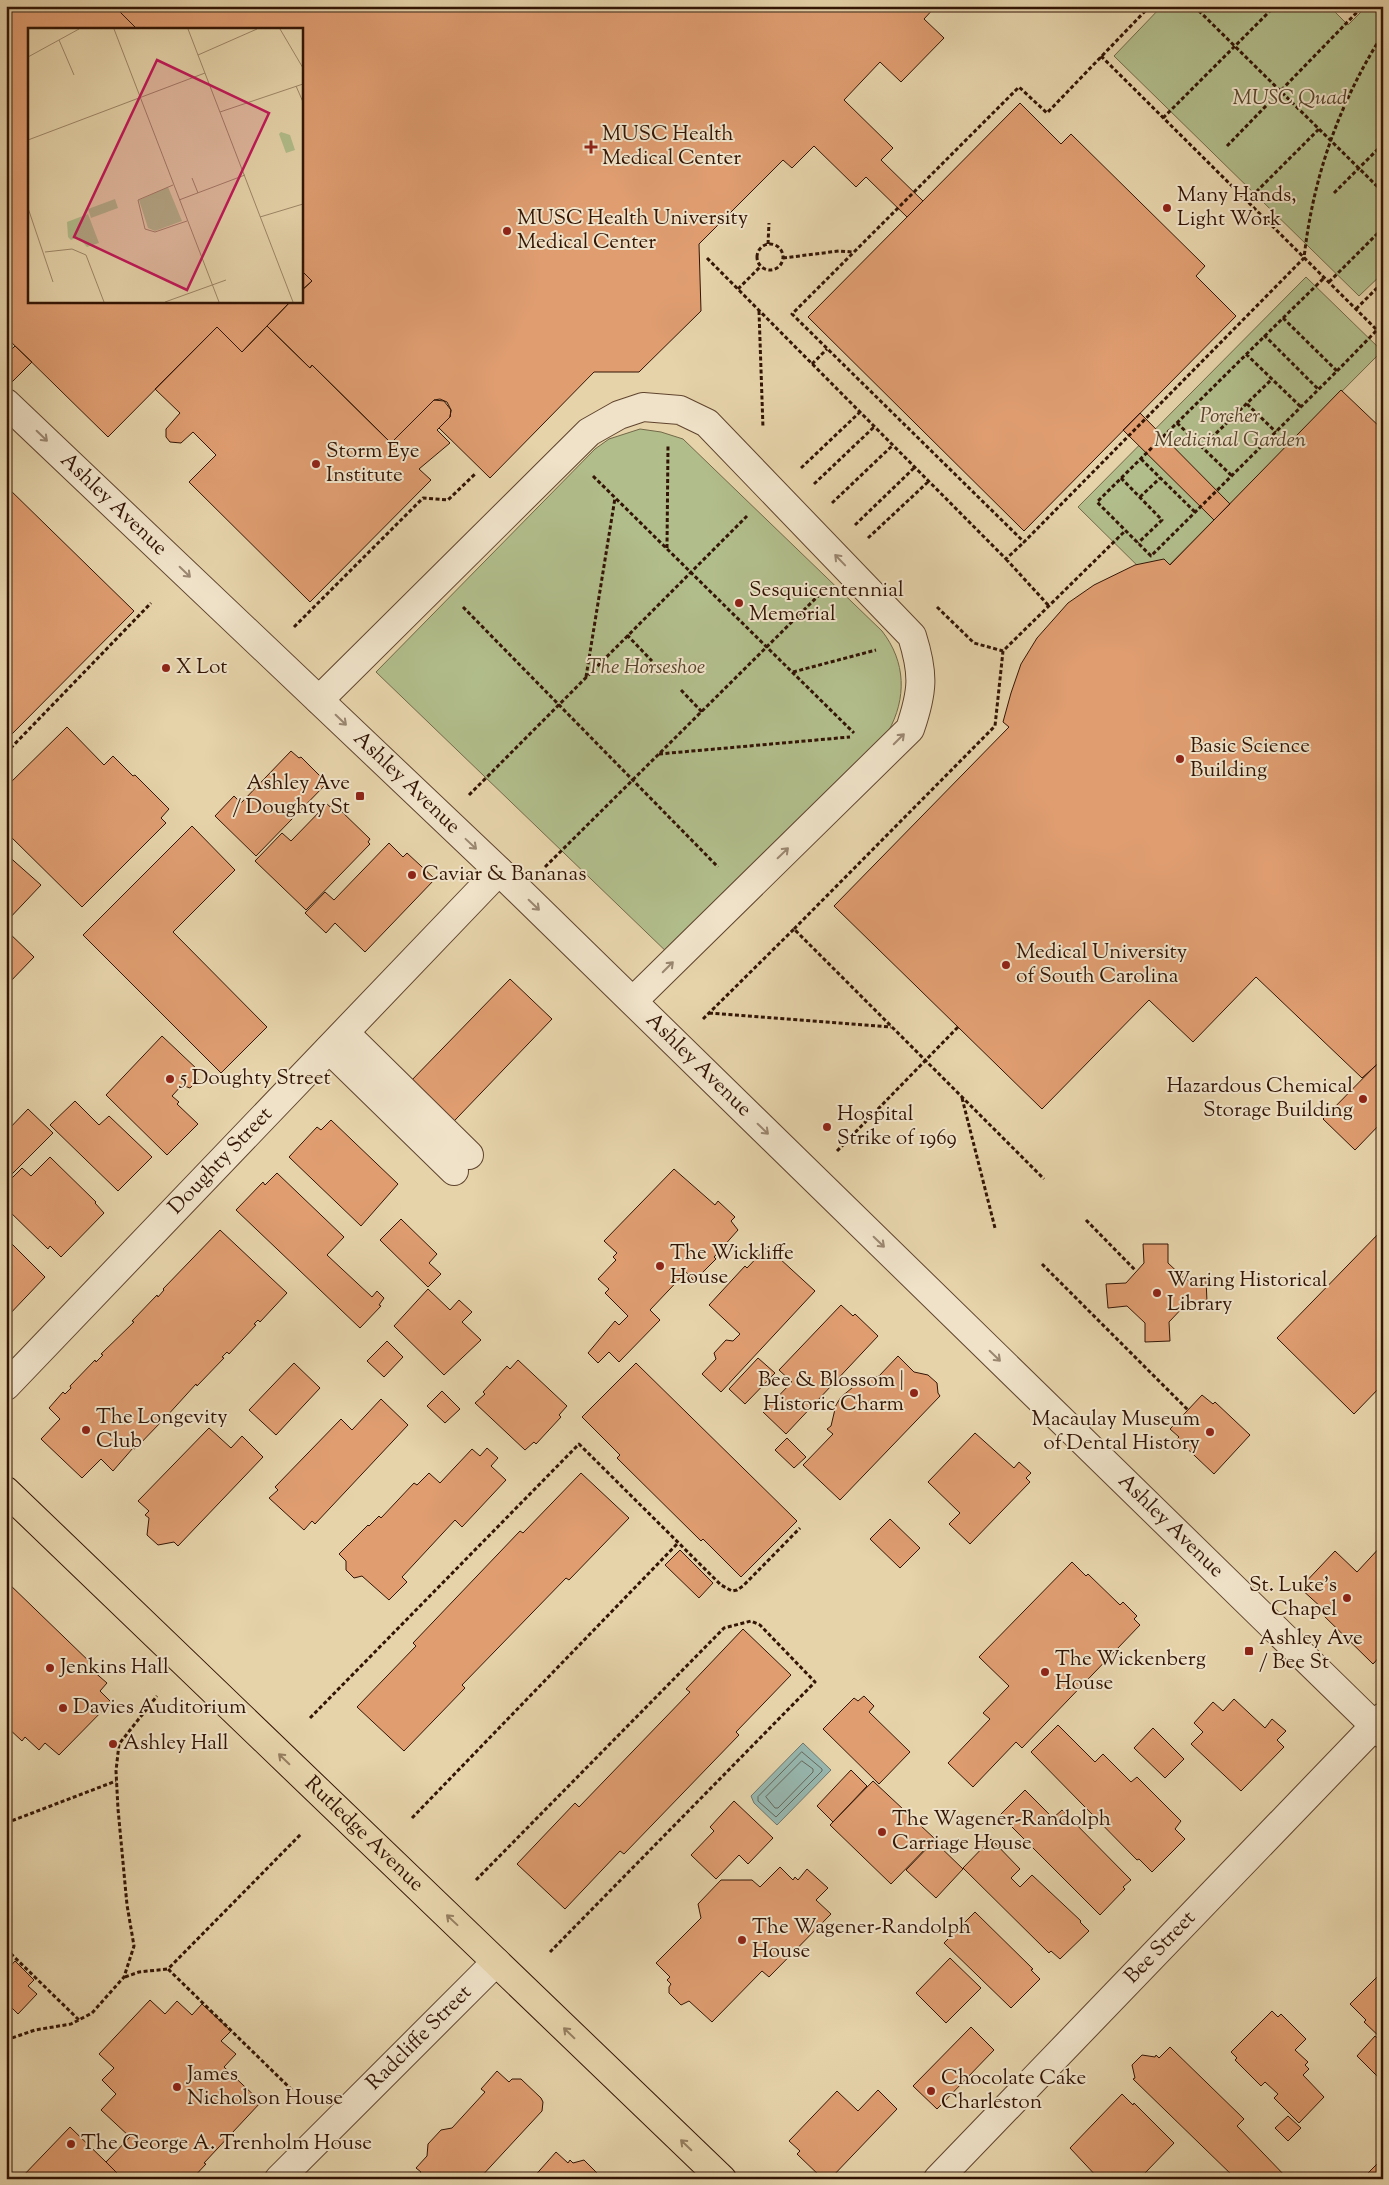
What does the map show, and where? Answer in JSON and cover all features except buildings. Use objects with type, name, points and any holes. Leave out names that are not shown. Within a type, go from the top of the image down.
[{"type":"main road","name":"Rutledge Avenue","points":[[6,1491],[722,2179]]},
{"type":"street","name":"Ashley Avenue","points":[[6,403],[499,871],[1380,1725]]},
{"type":"street","points":[[319,700],[588,432],[619,415],[643,407],[680,410],[707,423],[912,636],[919,660],[922,682],[918,706],[910,728],[633,1001]]},
{"type":"street","name":"Doughty Street","points":[[6,1386],[499,871]]},
{"type":"street","points":[[337,1041],[462,1163]]},
{"type":"street","name":"Bee Street","points":[[938,2179],[1380,1725]]},
{"type":"street","name":"Radcliffe Street","points":[[280,2179],[496,1962]]},
{"type":"path","points":[[1024,542],[792,314],[1019,87],[1047,114],[1150,6]]},
{"type":"path","points":[[1194,6],[1383,192]]},
{"type":"path","points":[[1163,118],[1274,6]]},
{"type":"path","points":[[1227,146],[1363,6]]},
{"type":"path","points":[[1006,559],[1304,258],[1308,218],[1330,140],[1344,104],[1367,58],[1383,34]]},
{"type":"path","points":[[1101,56],[1383,336]]},
{"type":"path","points":[[1247,201],[1319,129]]},
{"type":"path","points":[[1334,194],[1383,144]]},
{"type":"path","points":[[768,244],[769,224]]},
{"type":"path","points":[[1329,282],[1383,228]]},
{"type":"path","points":[[768,244],[778,246],[783,254],[782,258],[776,268],[768,270],[758,262],[757,254],[762,246],[768,244]]},
{"type":"path","points":[[782,258],[839,251],[854,252]]},
{"type":"path","points":[[707,258],[1006,559],[1049,606]]},
{"type":"path","points":[[738,289],[761,266]]},
{"type":"path","points":[[1324,278],[1097,502],[1138,543],[1152,556],[1377,330]]},
{"type":"path","points":[[1356,309],[1383,282]]},
{"type":"path","points":[[759,311],[764,437]]},
{"type":"path","points":[[1283,318],[1337,371]]},
{"type":"path","points":[[1264,336],[1318,390]]},
{"type":"path","points":[[812,364],[827,348]]},
{"type":"path","points":[[1246,354],[1301,407]]},
{"type":"path","points":[[1202,447],[1272,379]]},
{"type":"path","points":[[1247,404],[1276,432]]},
{"type":"path","points":[[666,549],[668,409]]},
{"type":"path","points":[[800,473],[799,470],[860,412]]},
{"type":"path","points":[[1177,423],[1232,476]]},
{"type":"path","points":[[813,485],[875,427]]},
{"type":"path","points":[[832,503],[893,445]]},
{"type":"path","points":[[568,452],[858,737],[659,754]]},
{"type":"path","points":[[1141,459],[1195,512]]},
{"type":"path","points":[[854,525],[915,467]]},
{"type":"path","points":[[294,627],[423,498],[448,500],[476,473]]},
{"type":"path","points":[[1122,478],[1162,520],[1138,543]]},
{"type":"path","points":[[1140,498],[1160,478]]},
{"type":"path","points":[[807,479],[819,491]]},
{"type":"path","points":[[875,546],[867,538],[929,481]]},
{"type":"path","points":[[826,497],[838,509]]},
{"type":"path","points":[[586,677],[615,498]]},
{"type":"path","points":[[469,795],[748,515]]},
{"type":"path","points":[[849,520],[860,531]]},
{"type":"path","points":[[701,1021],[995,726],[1003,651],[1126,531]]},
{"type":"path","points":[[438,582],[743,892]]},
{"type":"path","points":[[544,868],[825,589]]},
{"type":"path","points":[[932,601],[974,643],[1003,651]]},
{"type":"path","points":[[6,753],[151,603]]},
{"type":"path","points":[[627,636],[652,661]]},
{"type":"path","points":[[792,672],[913,640]]},
{"type":"path","points":[[681,690],[702,712]]},
{"type":"path","points":[[794,929],[1044,1179]]},
{"type":"path","points":[[709,1013],[892,1027]]},
{"type":"path","points":[[836,1152],[958,1027]]},
{"type":"path","points":[[962,1097],[995,1228]]},
{"type":"path","points":[[1086,1220],[1136,1271]]},
{"type":"path","points":[[1042,1264],[1188,1410]]},
{"type":"path","points":[[310,1718],[579,1444],[721,1586],[732,1591],[743,1586],[800,1528]]},
{"type":"path","points":[[412,1818],[678,1543]]},
{"type":"path","points":[[476,1880],[724,1628],[751,1621],[760,1625],[815,1682],[550,1952]]},
{"type":"path","points":[[6,2040],[36,2030],[71,2024],[79,2020],[92,2013],[124,1978],[134,1946],[127,1904],[116,1782],[119,1744],[157,1696]]},
{"type":"path","points":[[6,1823],[116,1782]]},
{"type":"path","points":[[124,1978],[139,1972],[168,1969],[301,1834]]},
{"type":"path","points":[[6,1949],[79,2020]]},
{"type":"path","points":[[168,1969],[292,2090]]},
{"type":"green space","name":"MUSC Quad","points":[[1162,6],[1329,6],[1348,25],[1367,6],[1383,6],[1383,273],[1359,296],[1114,56]]},
{"type":"green space","name":"Porcher Medicinal Garden","points":[[1306,277],[1382,351],[1153,581],[1078,507]]},
{"type":"green space","name":"The Horseshoe","points":[[640,429],[661,432],[683,439],[882,631],[896,655],[901,680],[898,706],[888,732],[673,958],[376,672],[595,449],[609,439]]},
{"type":"water","points":[[803,1743],[831,1770],[777,1825],[754,1803],[751,1796]]},
{"type":"place","name":"MUSC Health Medical Center","points":[[591,147]]},
{"type":"place","name":"Many Hands, Light Work","points":[[1167,208]]},
{"type":"place","name":"MUSC Health University Medical Center","points":[[507,231]]},
{"type":"place","name":"Storm Eye Institute","points":[[316,464]]},
{"type":"place","name":"Sesquicentennial Memorial","points":[[739,603]]},
{"type":"place","name":"X Lot","points":[[166,668]]},
{"type":"place","name":"Basic Science Building","points":[[1180,759]]},
{"type":"place","name":"Ashley Ave / Doughty St","points":[[360,796]]},
{"type":"place","name":"Caviar & Bananas","points":[[412,875]]},
{"type":"place","name":"Medical University of South Carolina","points":[[1006,965]]},
{"type":"place","name":"5 Doughty Street","points":[[170,1079]]},
{"type":"place","name":"Hazardous Chemical Storage Building","points":[[1363,1099]]},
{"type":"place","name":"Hospital Strike of 1969","points":[[827,1127]]},
{"type":"place","name":"The Wickliffe House","points":[[660,1266]]},
{"type":"place","name":"Waring Historical Library","points":[[1157,1293]]},
{"type":"place","name":"Bee & Blossom | Historic Charm","points":[[914,1393]]},
{"type":"place","name":"The Longevity Club","points":[[86,1430]]},
{"type":"place","name":"Macaulay Museum of Dental History","points":[[1210,1432]]},
{"type":"place","name":"St. Luke's Chapel","points":[[1347,1598]]},
{"type":"place","name":"Ashley Ave / Bee St","points":[[1249,1651]]},
{"type":"place","name":"Jenkins Hall","points":[[50,1668]]},
{"type":"place","name":"The Wickenberg House","points":[[1045,1672]]},
{"type":"place","name":"Davies Auditorium","points":[[63,1708]]},
{"type":"place","name":"Ashley Hall","points":[[113,1744]]},
{"type":"place","name":"The Wagener-Randolph Carriage House","points":[[882,1832]]},
{"type":"place","name":"The Wagener-Randolph House","points":[[742,1940]]},
{"type":"place","name":"James Nicholson House","points":[[177,2087]]},
{"type":"place","name":"Chocolate Cake Charleston","points":[[931,2091]]},
{"type":"place","name":"The George A. Trenholm House","points":[[71,2144]]}]
